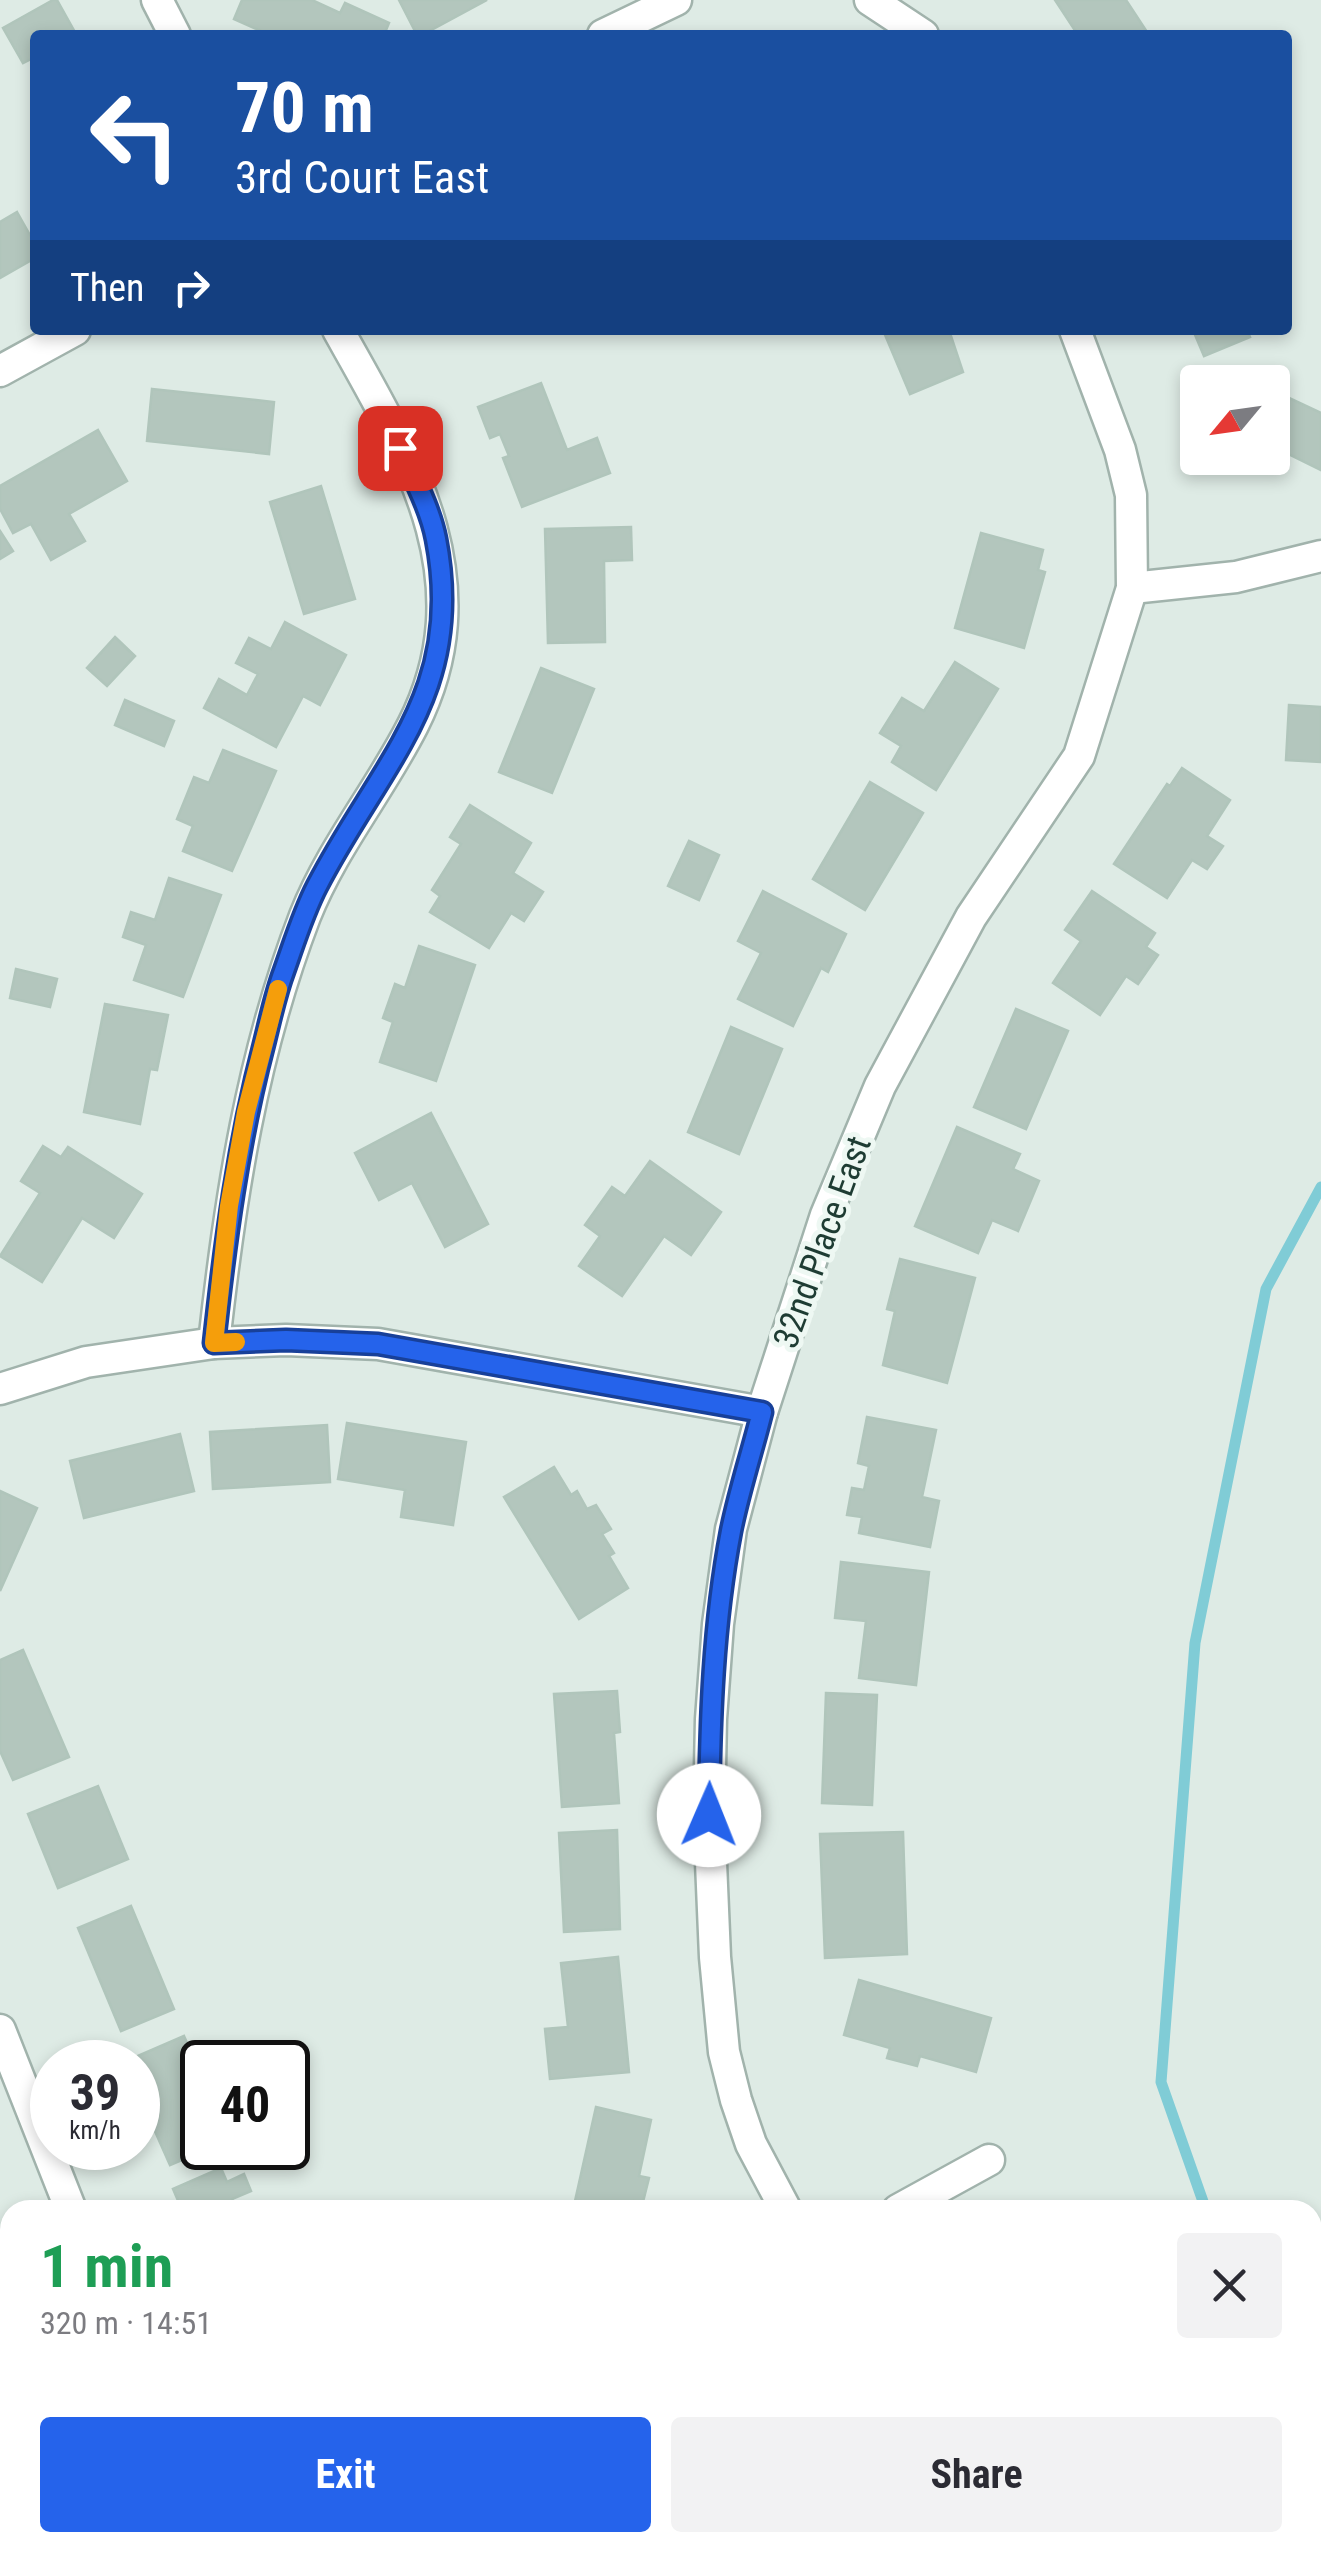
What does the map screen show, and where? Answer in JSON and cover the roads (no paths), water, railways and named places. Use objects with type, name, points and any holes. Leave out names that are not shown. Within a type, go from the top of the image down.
[{"type":"street","points":[[157,0],[173,30]]},
{"type":"street","points":[[614,30],[676,0]]},
{"type":"street","points":[[870,0],[915,30]]},
{"type":"street","points":[[0,371],[65,335]]},
{"type":"street","points":[[214,1343],[229,1206],[243,1130],[282,976],[316,888],[413,725],[432,681],[442,633],[443,584],[436,535],[400,448],[341,335]]},
{"type":"street","name":"32nd Place East","points":[[781,2200],[751,2144],[736,2100],[724,2052],[715,1957],[709,1815],[710,1718],[732,1530],[762,1412],[826,1215],[880,1086],[971,916],[1078,756],[1132,588],[1131,495],[1120,450],[1077,335]]},
{"type":"street","points":[[1132,588],[1236,577],[1321,556]]},
{"type":"street","points":[[0,1388],[86,1362],[214,1343],[286,1340],[378,1344],[762,1412]]},
{"type":"street","points":[[0,2030],[67,2200]]},
{"type":"street","points":[[916,2200],[989,2160]]},
{"type":"waterway","points":[[1202,2200],[1161,2082],[1195,1643],[1266,1289],[1321,1187]]}]
